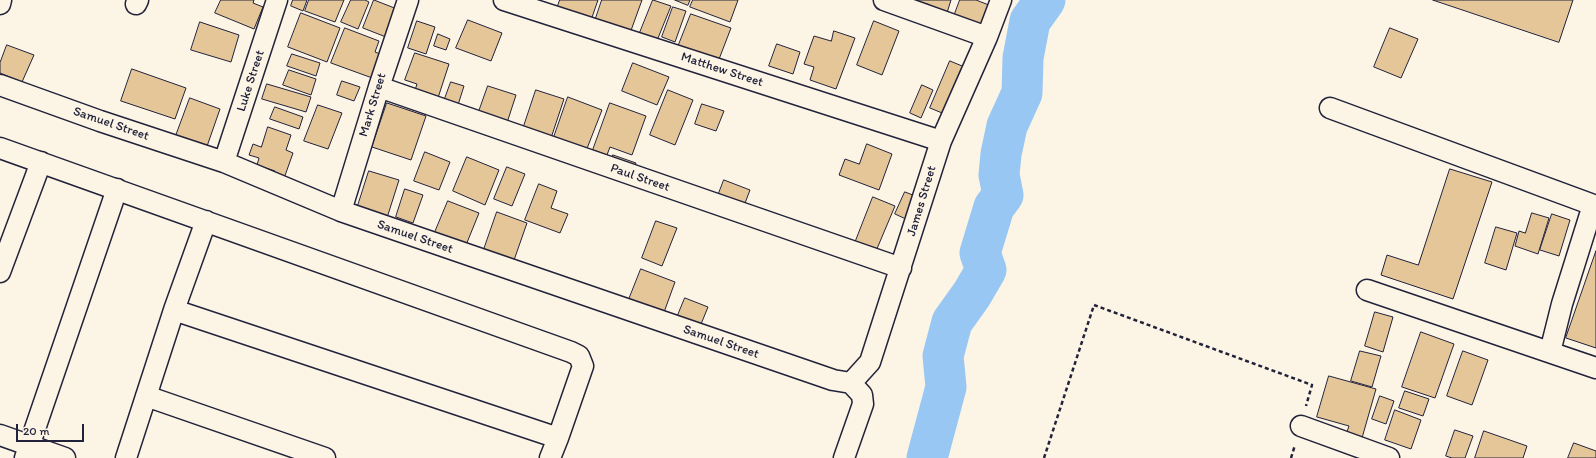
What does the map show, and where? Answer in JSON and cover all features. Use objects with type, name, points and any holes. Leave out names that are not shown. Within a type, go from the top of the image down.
[{"type":"street","points":[[0,4],[1,0]]},
{"type":"street","name":"Luke Street","points":[[224,162],[277,0]]},
{"type":"street","name":"Mark Street","points":[[341,211],[378,87],[408,0]]},
{"type":"street","name":"Matthew Street","points":[[504,0],[941,141]]},
{"type":"street","points":[[884,0],[987,37]]},
{"type":"street","name":"James Street","points":[[842,382],[870,362],[941,141],[987,37],[1001,0]]},
{"type":"street","name":"Samuel Street","points":[[0,85],[100,121],[224,162],[341,211],[842,382]]},
{"type":"street","name":"Paul Street","points":[[378,87],[901,268]]},
{"type":"street","points":[[1330,108],[1594,205],[1562,304],[1550,352]]},
{"type":"street","points":[[0,148],[564,349],[579,356],[583,366],[550,458]]},
{"type":"street","points":[[0,272],[41,162]]},
{"type":"street","points":[[28,452],[117,189]]},
{"type":"street","points":[[126,458],[174,310],[206,221]]},
{"type":"street","points":[[1367,290],[1596,368]]},
{"type":"street","points":[[174,310],[558,438]]},
{"type":"street","points":[[842,382],[862,395],[863,404],[844,458]]},
{"type":"street","points":[[146,396],[325,458]]},
{"type":"street","points":[[1301,426],[1389,458]]},
{"type":"street","points":[[0,434],[28,452],[65,458]]},
{"type":"path","points":[[1044,458],[1094,305],[1312,385],[1301,426]]},
{"type":"building","points":[[221,0],[254,0],[253,3],[263,7],[254,29],[215,13]]},
{"type":"building","points":[[293,0],[307,0],[303,11],[291,6]]},
{"type":"building","points":[[309,0],[344,0],[335,22],[305,11]]},
{"type":"building","points":[[351,0],[365,0],[369,2],[358,29],[341,22]]},
{"type":"building","points":[[374,0],[397,9],[386,37],[363,28]]},
{"type":"building","points":[[560,0],[598,0],[589,26],[555,14]]},
{"type":"building","points":[[602,0],[642,0],[629,36],[594,24]]},
{"type":"building","points":[[653,0],[671,6],[656,43],[639,35]]},
{"type":"building","points":[[675,0],[690,0],[688,5]]},
{"type":"building","points":[[693,0],[738,0],[730,22],[690,7]]},
{"type":"building","points":[[914,0],[951,0],[946,16],[928,10],[929,5]]},
{"type":"building","points":[[960,0],[976,0],[994,7],[985,32],[953,19]]},
{"type":"building","points":[[1433,0],[1573,0],[1559,42]]},
{"type":"building","points":[[673,7],[686,11],[675,42],[662,37]]},
{"type":"building","points":[[301,13],[340,28],[327,62],[288,47]]},
{"type":"building","points":[[691,14],[731,28],[716,67],[676,52]]},
{"type":"building","points":[[468,20],[502,33],[491,61],[456,48]]},
{"type":"building","points":[[417,21],[435,27],[426,54],[408,48]]},
{"type":"building","points":[[874,21],[899,31],[882,75],[857,65]]},
{"type":"building","points":[[200,22],[239,35],[231,62],[191,50]]},
{"type":"building","points":[[345,28],[379,41],[375,52],[385,56],[375,79],[331,63]]},
{"type":"building","points":[[1390,28],[1418,39],[1401,78],[1374,67]]},
{"type":"building","points":[[834,31],[855,38],[836,89],[810,80],[814,67],[804,64],[814,36],[831,41]]},
{"type":"building","points":[[438,34],[450,39],[446,50],[434,46]]},
{"type":"building","points":[[777,44],[800,52],[793,74],[769,66]]},
{"type":"building","points":[[7,45],[34,55],[22,82],[0,73],[0,63]]},
{"type":"building","points":[[415,53],[449,64],[436,104],[413,96],[417,84],[405,80]]},
{"type":"building","points":[[292,54],[320,63],[316,76],[287,66]]},
{"type":"building","points":[[950,61],[967,68],[947,115],[930,108]]},
{"type":"building","points":[[633,63],[669,77],[657,105],[622,91]]},
{"type":"building","points":[[132,69],[186,88],[175,119],[121,101]]},
{"type":"building","points":[[289,70],[316,79],[311,95],[283,85]]},
{"type":"building","points":[[342,81],[360,87],[354,101],[337,95]]},
{"type":"building","points":[[451,82],[464,86],[457,108],[443,104]]},
{"type":"building","points":[[267,84],[311,97],[306,112],[262,99]]},
{"type":"building","points":[[922,85],[933,90],[921,118],[910,113]]},
{"type":"building","points":[[488,86],[516,95],[505,129],[476,120]]},
{"type":"building","points":[[536,90],[564,99],[550,141],[522,132]]},
{"type":"building","points":[[668,90],[693,100],[675,145],[650,135]]},
{"type":"building","points":[[568,97],[602,110],[586,151],[553,140]]},
{"type":"building","points":[[190,98],[220,109],[205,152],[174,141]]},
{"type":"building","points":[[387,103],[426,116],[411,160],[372,147]]},
{"type":"building","points":[[610,103],[646,116],[632,155],[610,147],[607,155],[593,150]]},
{"type":"building","points":[[702,104],[724,111],[716,131],[695,124]]},
{"type":"building","points":[[318,105],[342,113],[328,149],[304,141]]},
{"type":"building","points":[[275,107],[303,117],[299,129],[270,119]]},
{"type":"building","points":[[268,127],[291,135],[286,150],[293,153],[282,184],[272,180],[275,171],[257,165],[259,158],[249,155],[253,144],[261,147]]},
{"type":"building","points":[[867,144],[892,154],[879,190],[839,175],[845,159],[859,164]]},
{"type":"building","points":[[425,152],[450,162],[439,190],[414,181]]},
{"type":"building","points":[[613,155],[636,163],[633,173],[610,164]]},
{"type":"building","points":[[467,157],[499,170],[485,205],[453,191]]},
{"type":"building","points":[[507,167],[525,174],[512,206],[494,199]]},
{"type":"building","points":[[1450,169],[1492,182],[1453,299],[1381,275],[1387,255],[1418,265]]},
{"type":"building","points":[[369,171],[399,180],[386,221],[356,212]]},
{"type":"building","points":[[724,180],[750,190],[742,211],[716,201]]},
{"type":"building","points":[[539,184],[557,191],[551,208],[568,214],[560,233],[525,220]]},
{"type":"building","points":[[405,189],[423,195],[413,223],[396,217]]},
{"type":"building","points":[[905,192],[918,197],[908,220],[895,214]]},
{"type":"building","points":[[873,197],[895,206],[876,251],[855,243]]},
{"type":"building","points":[[448,201],[479,213],[464,250],[433,237]]},
{"type":"building","points":[[497,212],[527,223],[513,263],[481,258]]},
{"type":"building","points":[[1532,213],[1549,218],[1538,254],[1515,246],[1519,231],[1525,233]]},
{"type":"building","points":[[1552,214],[1570,220],[1559,256],[1540,250]]},
{"type":"building","points":[[656,221],[677,228],[662,266],[642,258]]},
{"type":"building","points":[[1496,227],[1517,233],[1506,270],[1485,263]]},
{"type":"building","points":[[1596,251],[1596,348],[1566,338]]},
{"type":"building","points":[[641,269],[675,282],[663,315],[626,307]]},
{"type":"building","points":[[685,298],[708,307],[699,329],[676,320]]},
{"type":"building","points":[[1375,312],[1393,317],[1383,352],[1365,346]]},
{"type":"building","points":[[1421,332],[1454,344],[1435,398],[1402,387]]},
{"type":"building","points":[[1360,351],[1381,356],[1372,387],[1351,381]]},
{"type":"building","points":[[1463,351],[1488,360],[1472,405],[1447,396]]},
{"type":"building","points":[[1329,376],[1376,389],[1360,445],[1344,440],[1349,426],[1317,417]]},
{"type":"building","points":[[1405,391],[1429,399],[1423,416],[1399,408]]},
{"type":"building","points":[[1380,396],[1394,401],[1386,424],[1372,419]]},
{"type":"building","points":[[1395,410],[1421,420],[1411,449],[1385,440]]},
{"type":"building","points":[[1455,430],[1473,436],[1465,458],[1452,458],[1446,456]]},
{"type":"building","points":[[1484,431],[1527,446],[1523,458],[1475,458]]},
{"type":"building","points":[[1574,443],[1596,451],[1596,458],[1568,458]]},
{"type":"waterway","points":[[927,458],[946,387],[943,356],[952,322],[972,294],[986,270],[980,253],[994,207],[1003,195],[999,175],[1001,154],[1007,126],[1022,93],[1023,58],[1030,21],[1045,0]]}]
